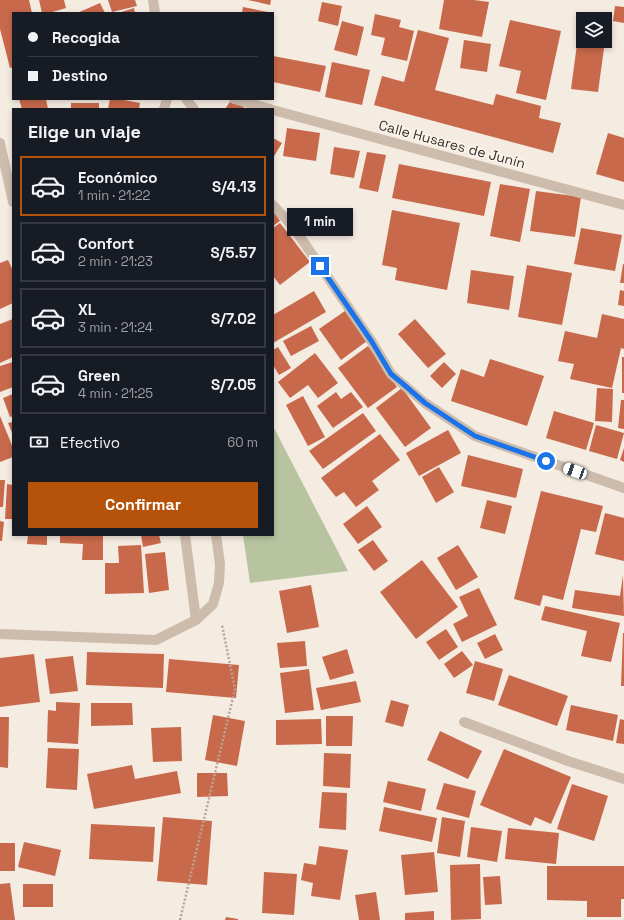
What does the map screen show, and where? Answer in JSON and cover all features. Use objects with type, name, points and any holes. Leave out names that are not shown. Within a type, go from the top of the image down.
[{"type":"street","points":[[152,0],[155,12]]},
{"type":"street","points":[[187,100],[193,108]]},
{"type":"street","name":"Calle Husares de Junín","points":[[238,100],[268,108]]},
{"type":"street","name":"Calle Husares de Junín","points":[[274,110],[624,205]]},
{"type":"street","points":[[0,143],[12,197]]},
{"type":"street","points":[[274,206],[294,228],[372,342],[391,374],[425,403],[475,436],[624,488]]},
{"type":"street","points":[[185,536],[196,620]]},
{"type":"street","points":[[0,634],[156,640],[196,620],[213,604],[219,583],[220,564],[216,536]]},
{"type":"street","points":[[464,722],[568,761],[624,779]]},
{"type":"path","points":[[180,920],[235,689],[216,595]]},
{"type":"green space","points":[[274,428],[348,571],[250,583],[243,536],[274,536]]},
{"type":"building","points":[[0,0],[29,0],[32,12],[12,12],[12,67],[10,68],[0,29]]},
{"type":"building","points":[[39,0],[64,0],[66,8],[52,12],[42,12]]},
{"type":"building","points":[[108,0],[135,0],[137,6],[112,12]]},
{"type":"building","points":[[248,0],[271,0],[270,5]]},
{"type":"building","points":[[444,0],[474,0],[489,2],[482,37],[439,29]]},
{"type":"building","points":[[322,2],[342,6],[338,26],[318,21]]},
{"type":"building","points":[[100,3],[104,12],[79,12]]},
{"type":"building","points":[[615,6],[624,7],[624,23],[613,21]]},
{"type":"building","points":[[243,7],[268,12],[242,12]]},
{"type":"building","points":[[134,8],[135,12],[121,12]]},
{"type":"building","points":[[375,14],[401,20],[399,27],[414,31],[407,61],[381,55],[385,38],[371,35]]},
{"type":"building","points":[[510,20],[561,31],[546,100],[516,93],[521,71],[499,66]]},
{"type":"building","points":[[342,21],[364,27],[357,56],[334,50]]},
{"type":"building","points":[[418,30],[449,38],[435,90],[493,105],[496,94],[541,106],[539,118],[561,123],[553,153],[374,105],[382,76],[404,82]]},
{"type":"building","points":[[464,40],[491,44],[487,72],[460,68]]},
{"type":"building","points":[[576,48],[604,48],[598,92],[571,89]]},
{"type":"building","points":[[274,56],[326,66],[320,92],[274,82]]},
{"type":"building","points":[[332,62],[370,70],[362,105],[325,97]]},
{"type":"building","points":[[19,100],[46,100],[48,108],[22,108]]},
{"type":"building","points":[[110,100],[124,100],[140,103],[139,108],[108,108]]},
{"type":"building","points":[[231,100],[233,100],[245,108],[226,108]]},
{"type":"building","points":[[71,103],[99,103],[99,108],[71,108]]},
{"type":"building","points":[[287,128],[320,133],[316,161],[283,156]]},
{"type":"building","points":[[608,133],[624,138],[624,182],[596,174]]},
{"type":"building","points":[[274,139],[282,143],[274,156]]},
{"type":"building","points":[[334,147],[360,151],[354,178],[330,174]]},
{"type":"building","points":[[367,152],[386,155],[378,192],[359,188]]},
{"type":"building","points":[[399,164],[491,182],[484,216],[392,198]]},
{"type":"building","points":[[500,184],[530,189],[520,242],[490,236]]},
{"type":"building","points":[[536,191],[581,197],[575,237],[530,231]]},
{"type":"building","points":[[392,210],[460,223],[447,290],[395,280],[397,268],[382,265]]},
{"type":"building","points":[[274,212],[280,221],[274,225]]},
{"type":"building","points":[[280,223],[310,262],[280,285],[274,277],[274,227]]},
{"type":"building","points":[[581,228],[622,235],[615,271],[574,264]]},
{"type":"building","points":[[8,260],[12,269],[12,303],[0,309],[0,263]]},
{"type":"building","points":[[623,264],[624,283],[620,283]]},
{"type":"building","points":[[527,265],[572,273],[562,325],[518,317]]},
{"type":"building","points":[[471,270],[514,276],[509,310],[467,303]]},
{"type":"building","points":[[620,290],[624,291],[624,306],[618,305]]},
{"type":"building","points":[[314,291],[326,312],[274,342],[274,314]]},
{"type":"building","points":[[345,311],[367,341],[341,360],[319,329]]},
{"type":"building","points":[[602,314],[624,319],[624,349],[621,348],[612,388],[570,379],[574,364],[558,361],[565,331],[597,338]]},
{"type":"building","points":[[12,319],[12,357],[0,363],[0,324]]},
{"type":"building","points":[[415,319],[446,354],[428,368],[398,334]]},
{"type":"building","points":[[311,326],[319,341],[291,356],[283,341]]},
{"type":"building","points":[[368,346],[397,387],[368,408],[338,368]]},
{"type":"building","points":[[278,347],[291,368],[279,375],[274,367],[274,349]]},
{"type":"building","points":[[315,353],[338,383],[318,398],[308,385],[290,398],[278,382]]},
{"type":"building","points":[[622,357],[624,357],[624,393],[622,393]]},
{"type":"building","points":[[490,359],[544,376],[527,426],[451,401],[461,369],[484,377]]},
{"type":"building","points":[[12,362],[12,387],[0,392],[0,366]]},
{"type":"building","points":[[444,362],[456,374],[442,388],[430,376]]},
{"type":"building","points":[[402,388],[431,428],[405,447],[376,408]]},
{"type":"building","points":[[597,388],[613,389],[612,422],[595,421]]},
{"type":"building","points":[[336,392],[341,399],[351,392],[363,407],[333,428],[317,406]]},
{"type":"building","points":[[12,394],[12,416],[10,417],[3,398]]},
{"type":"building","points":[[303,396],[325,437],[308,446],[286,405]]},
{"type":"building","points":[[621,400],[624,400],[624,429],[618,428]]},
{"type":"building","points":[[554,411],[594,423],[586,450],[546,438]]},
{"type":"building","points":[[363,413],[376,431],[323,469],[309,451]]},
{"type":"building","points":[[0,416],[12,446],[12,457],[0,462]]},
{"type":"building","points":[[12,422],[12,433],[8,423]]},
{"type":"building","points":[[596,425],[624,433],[617,459],[589,451]]},
{"type":"building","points":[[448,430],[461,453],[419,476],[406,453]]},
{"type":"building","points":[[380,434],[400,460],[372,481],[379,490],[356,507],[344,492],[336,497],[321,478]]},
{"type":"building","points":[[624,448],[624,462],[620,460]]},
{"type":"building","points":[[468,455],[523,469],[516,498],[461,486]]},
{"type":"building","points":[[439,467],[454,492],[436,503],[422,477]]},
{"type":"building","points":[[0,480],[5,480],[3,507],[0,507]]},
{"type":"building","points":[[7,484],[12,485],[12,519],[5,519]]},
{"type":"building","points":[[541,491],[603,506],[596,532],[581,529],[563,600],[543,595],[540,606],[514,599]]},
{"type":"building","points":[[487,500],[512,506],[505,534],[480,528]]},
{"type":"building","points":[[367,506],[382,527],[358,544],[343,524]]},
{"type":"building","points":[[605,513],[624,518],[624,561],[595,554]]},
{"type":"building","points":[[0,521],[4,522],[2,541],[0,541]]},
{"type":"building","points":[[28,536],[47,536],[47,545],[27,544]]},
{"type":"building","points":[[60,536],[103,536],[103,560],[82,560],[83,544],[60,543]]},
{"type":"building","points":[[141,536],[159,536],[161,543],[143,547]]},
{"type":"building","points":[[373,540],[388,561],[374,571],[358,550]]},
{"type":"building","points":[[141,545],[144,593],[105,594],[105,563],[119,563],[118,546]]},
{"type":"building","points":[[458,545],[478,577],[456,590],[437,558]]},
{"type":"building","points":[[165,552],[169,590],[149,593],[145,554]]},
{"type":"building","points":[[422,560],[458,607],[416,639],[380,592]]},
{"type":"building","points":[[623,575],[624,616],[572,608],[575,590],[620,596]]},
{"type":"building","points":[[311,585],[319,627],[287,633],[279,591]]},
{"type":"building","points":[[479,588],[497,625],[462,642],[453,624],[468,616],[459,597]]},
{"type":"building","points":[[545,606],[620,623],[611,662],[581,656],[587,631],[541,620]]},
{"type":"building","points":[[446,629],[458,647],[439,660],[426,642]]},
{"type":"building","points":[[623,633],[624,686],[621,686]]},
{"type":"building","points":[[495,634],[503,650],[485,659],[477,643]]},
{"type":"building","points":[[305,641],[307,666],[280,668],[277,643]]},
{"type":"building","points":[[347,649],[354,673],[330,680],[322,657]]},
{"type":"building","points":[[462,651],[473,665],[454,678],[444,664]]},
{"type":"building","points":[[87,652],[164,654],[163,688],[86,685]]},
{"type":"building","points":[[34,654],[40,702],[0,707],[0,658]]},
{"type":"building","points":[[73,656],[78,691],[50,694],[45,659]]},
{"type":"building","points":[[169,659],[239,665],[236,698],[166,692]]},
{"type":"building","points":[[475,661],[503,669],[494,701],[466,693]]},
{"type":"building","points":[[309,669],[314,710],[285,713],[280,673]]},
{"type":"building","points":[[509,675],[568,696],[557,726],[498,705]]},
{"type":"building","points":[[356,681],[361,702],[321,710],[316,688]]},
{"type":"building","points":[[391,700],[409,705],[403,727],[385,722]]},
{"type":"building","points":[[56,702],[80,703],[78,744],[47,742],[48,710],[56,711]]},
{"type":"building","points":[[91,703],[132,703],[133,725],[91,726]]},
{"type":"building","points":[[571,705],[618,715],[613,741],[566,730]]},
{"type":"building","points":[[213,715],[245,721],[237,766],[205,760]]},
{"type":"building","points":[[326,716],[353,716],[352,746],[326,746]]},
{"type":"building","points":[[0,717],[9,717],[8,768],[0,767]]},
{"type":"building","points":[[321,719],[322,744],[276,745],[276,720]]},
{"type":"building","points":[[620,719],[624,720],[624,744],[616,743]]},
{"type":"building","points":[[181,727],[182,761],[153,762],[151,728]]},
{"type":"building","points":[[440,731],[482,751],[468,779],[427,760]]},
{"type":"building","points":[[48,748],[79,749],[77,790],[46,788]]},
{"type":"building","points":[[504,749],[571,777],[551,824],[535,817],[531,826],[480,805]]},
{"type":"building","points":[[324,753],[351,754],[350,788],[323,786]]},
{"type":"building","points":[[132,765],[135,779],[177,771],[181,793],[94,809],[87,774]]},
{"type":"building","points":[[197,773],[227,773],[228,796],[197,797]]},
{"type":"building","points":[[388,781],[426,789],[421,811],[383,802]]},
{"type":"building","points":[[444,783],[476,791],[469,818],[436,809]]},
{"type":"building","points":[[572,784],[608,796],[594,841],[557,829]]},
{"type":"building","points":[[322,792],[347,793],[346,830],[319,828]]},
{"type":"building","points":[[384,807],[437,818],[432,842],[379,831]]},
{"type":"building","points":[[163,817],[212,821],[207,885],[157,881]]},
{"type":"building","points":[[442,817],[465,821],[460,857],[437,853]]},
{"type":"building","points":[[91,824],[155,827],[153,862],[89,859]]},
{"type":"building","points":[[471,827],[502,831],[497,862],[467,857]]},
{"type":"building","points":[[508,828],[559,833],[556,864],[505,859]]},
{"type":"building","points":[[24,842],[61,850],[55,876],[18,867]]},
{"type":"building","points":[[0,843],[15,843],[15,871],[0,871]]},
{"type":"building","points":[[319,846],[348,850],[340,900],[311,896],[313,883],[301,880],[304,863],[316,865]]},
{"type":"building","points":[[434,852],[438,892],[405,895],[401,855]]},
{"type":"building","points":[[480,864],[481,919],[451,920],[450,865]]},
{"type":"building","points":[[547,866],[624,866],[624,899],[621,899],[621,917],[587,917],[587,901],[547,900]]},
{"type":"building","points":[[264,872],[297,874],[294,915],[262,913]]},
{"type":"building","points":[[500,876],[502,904],[485,905],[483,877]]},
{"type":"building","points":[[10,883],[15,920],[0,920],[0,884]]},
{"type":"building","points":[[23,884],[53,884],[53,907],[23,907]]},
{"type":"building","points":[[376,892],[380,920],[359,920],[355,895]]},
{"type":"building","points":[[434,911],[434,920],[405,920],[405,913]]},
{"type":"building","points":[[226,917],[238,919],[238,920],[225,920]]},
{"type":"route","points":[[320,266],[372,342],[391,374],[425,403],[475,436],[546,461]]}]
